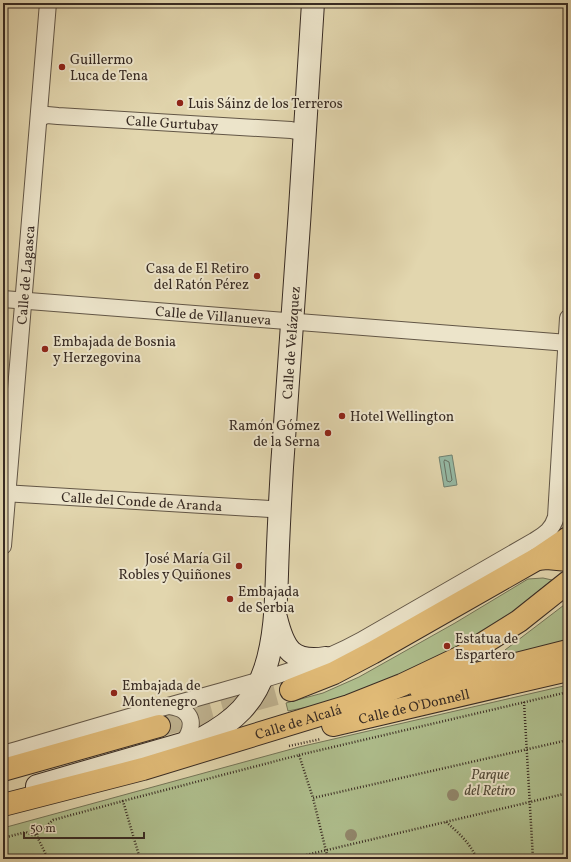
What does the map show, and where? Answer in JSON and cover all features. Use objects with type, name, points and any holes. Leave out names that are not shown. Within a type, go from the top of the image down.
[{"type":"main road","name":"Calle de Velázquez","points":[[261,680],[268,658],[275,613],[280,508],[313,3]]},
{"type":"main road","points":[[291,690],[334,673],[372,653],[535,550],[547,558],[565,550]]},
{"type":"main road","name":"Calle de Alcalá","points":[[3,805],[142,769],[349,706],[402,685],[463,656],[519,621],[568,582]]},
{"type":"main road","points":[[275,613],[285,645],[295,655],[310,660],[326,658]]},
{"type":"main road","points":[[349,706],[568,652]]},
{"type":"main road","name":"Calle de O'Donnell","points":[[142,769],[232,751],[410,706],[568,670]]},
{"type":"main road","name":"Calle de Alcalá","points":[[3,795],[203,738],[221,728],[246,706],[261,680]]},
{"type":"main road","points":[[3,770],[159,726]]},
{"type":"street","name":"Calle de Lagasca","points":[[3,546],[5,493],[48,3]]},
{"type":"street","name":"Calle Gurtubay","points":[[39,118],[47,115],[291,130],[305,133]]},
{"type":"street","name":"Calle de Villanueva","points":[[3,299],[567,343]]},
{"type":"street","points":[[3,754],[299,669],[326,658],[362,640],[535,550],[553,526],[556,516],[568,318]]},
{"type":"street","name":"Calle del Conde de Aranda","points":[[5,493],[270,509],[280,508]]},
{"type":"street","points":[[169,706],[180,708],[185,712],[190,721],[189,733],[185,741],[179,746]]},
{"type":"path","points":[[3,838],[26,832],[32,835],[53,820],[299,755],[568,692]]},
{"type":"path","points":[[524,702],[533,859]]},
{"type":"path","points":[[282,748],[328,737]]},
{"type":"path","points":[[312,798],[568,740]]},
{"type":"path","points":[[299,755],[328,859]]},
{"type":"path","points":[[289,859],[568,793]]},
{"type":"path","points":[[123,801],[140,859]]},
{"type":"path","points":[[446,822],[462,835],[477,859]]},
{"type":"path","points":[[32,826],[48,859]]},
{"type":"green space","points":[[543,578],[552,580],[499,623],[431,663],[327,703],[288,711],[286,703],[323,693],[359,677],[455,623],[528,579]]},
{"type":"green space","points":[[568,602],[568,641],[507,655],[505,650]]},
{"type":"green space","name":"Parque del Retiro","points":[[568,685],[568,859],[3,859],[3,828],[299,747]]},
{"type":"water","points":[[452,455],[457,485],[444,487],[439,457]]},
{"type":"tunnel","points":[[159,726],[291,690]]},
{"type":"place","name":"Guillermo Luca de Tena","points":[[62,67]]},
{"type":"place","name":"Luis Sáinz de los Terreros","points":[[180,103]]},
{"type":"place","name":"Casa de El Retiro del Ratón Pérez","points":[[257,276]]},
{"type":"place","name":"Embajada de Bosnia y Herzegovina","points":[[45,349]]},
{"type":"place","name":"Hotel Wellington","points":[[342,416]]},
{"type":"place","name":"Ramón Gómez de la Serna","points":[[328,433]]},
{"type":"place","name":"José María Gil Robles y Quiñones","points":[[239,566]]},
{"type":"place","name":"Embajada de Serbia","points":[[230,599]]},
{"type":"place","name":"Estatua de Espartero","points":[[447,646]]},
{"type":"place","name":"Embajada de Montenegro","points":[[114,693]]}]
